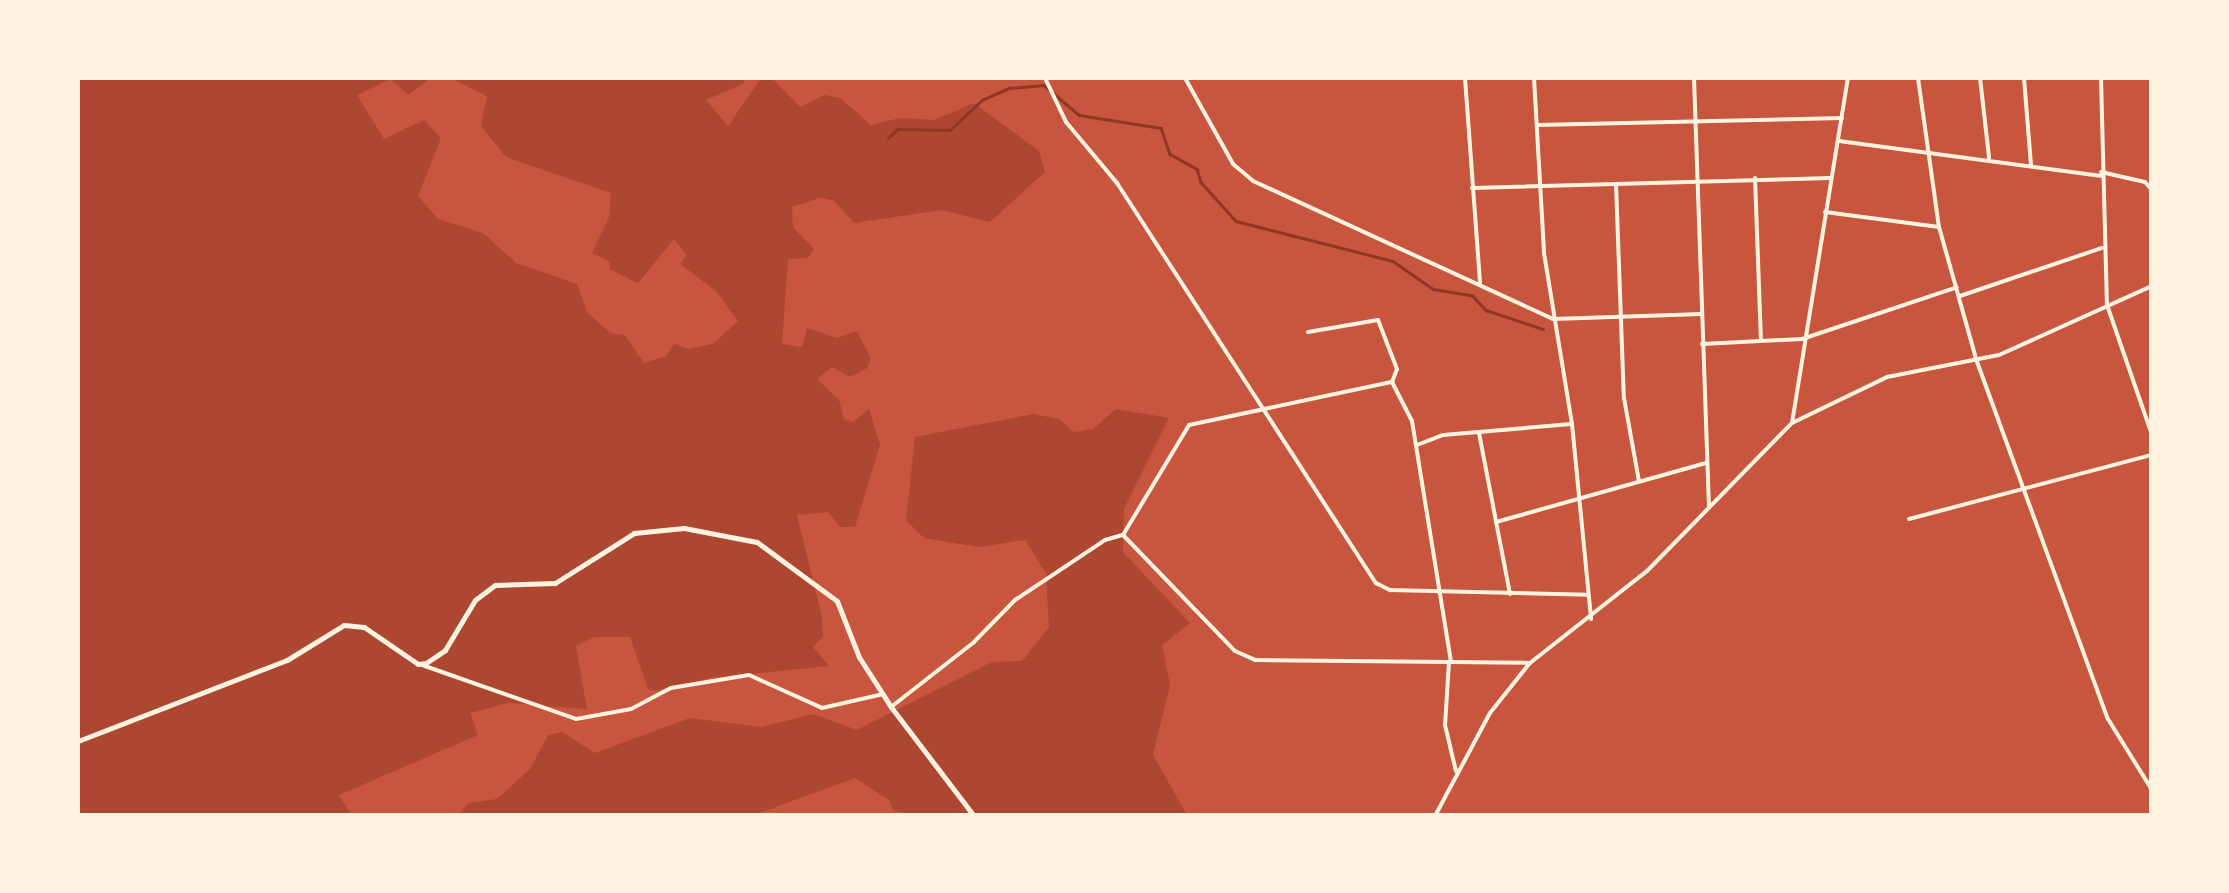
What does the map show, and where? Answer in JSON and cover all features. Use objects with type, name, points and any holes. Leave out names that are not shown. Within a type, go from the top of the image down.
[{"type":"street","points":[[1046,78],[1066,122],[1118,183],[1259,410],[1376,583],[1439,592],[1588,595]]},
{"type":"street","points":[[1186,78],[1191,98],[1242,174],[1553,319],[1618,321],[1702,314]]},
{"type":"street","points":[[1465,78],[1480,282]]},
{"type":"street","points":[[1534,78],[1553,319],[1572,424],[1592,619]]},
{"type":"street","points":[[1694,78],[1709,507]]},
{"type":"street","points":[[1792,423],[1802,339],[1848,78]]},
{"type":"street","points":[[1918,78],[1939,227],[1976,360],[2108,719],[2152,790]]},
{"type":"street","points":[[1980,78],[1989,159]]},
{"type":"street","points":[[2024,78],[2031,165]]},
{"type":"street","points":[[2101,78],[2102,248],[2107,305],[2152,435]]},
{"type":"street","points":[[1538,125],[1842,118]]},
{"type":"street","points":[[1839,141],[2102,174],[2145,182],[2152,190]]},
{"type":"street","points":[[1755,178],[1761,340]]},
{"type":"street","points":[[1472,188],[1831,178]]},
{"type":"street","points":[[1616,184],[1618,321],[1639,481]]},
{"type":"street","points":[[1825,212],[1939,227]]},
{"type":"street","points":[[1960,296],[2102,248]]},
{"type":"street","points":[[1435,816],[1456,771],[1530,664],[1592,619],[1792,423],[1860,386],[1976,360],[2152,286]]},
{"type":"street","points":[[1702,344],[1802,339],[1957,287]]},
{"type":"street","points":[[1308,332],[1378,320],[1397,369],[1392,382]]},
{"type":"street","points":[[891,707],[973,644],[1015,600],[1123,535],[1189,425],[1392,382]]},
{"type":"street","points":[[1392,382],[1406,402],[1416,445],[1450,662],[1445,725],[1456,771]]},
{"type":"street","points":[[1416,445],[1479,433],[1572,424]]},
{"type":"street","points":[[1479,433],[1510,594]]},
{"type":"street","points":[[1909,520],[2024,484],[2152,455]]},
{"type":"street","points":[[1496,522],[1706,463]]},
{"type":"street","points":[[418,664],[441,654],[475,600],[495,585],[555,583],[634,533],[684,528],[757,542],[837,601],[891,707],[974,816]]},
{"type":"street","points":[[1123,535],[1244,656],[1306,664],[1530,664]]},
{"type":"street","points":[[78,741],[287,660],[344,625],[388,639],[418,664],[576,719],[631,709],[671,688],[749,675],[822,708],[883,694]]},
{"type":"shaded area","points":[[78,78],[431,78],[408,95],[391,79],[357,95],[384,139],[424,120],[441,138],[418,196],[438,219],[483,233],[516,263],[577,284],[587,312],[610,333],[625,335],[644,363],[666,356],[674,344],[689,349],[713,344],[738,321],[716,291],[680,264],[687,255],[674,239],[638,283],[609,269],[610,262],[592,253],[609,217],[611,193],[506,157],[481,126],[487,96],[451,78],[742,78],[745,83],[706,100],[728,126],[761,78],[772,78],[800,107],[825,95],[840,98],[871,125],[900,118],[934,120],[974,103],[1039,151],[1045,172],[990,222],[942,210],[854,223],[833,200],[820,198],[792,207],[793,227],[814,249],[808,258],[788,259],[782,344],[802,347],[807,328],[837,338],[857,331],[871,359],[867,368],[850,377],[832,367],[817,379],[839,400],[844,419],[853,422],[869,409],[880,445],[855,527],[840,527],[828,512],[797,515],[822,617],[823,636],[813,647],[829,666],[709,678],[655,691],[648,689],[630,637],[594,637],[576,646],[587,709],[508,703],[470,713],[478,735],[339,795],[351,815],[78,815]]},
{"type":"shaded area","points":[[1116,409],[1169,418],[1124,509],[1123,552],[1190,623],[1162,645],[1170,685],[1153,755],[1187,815],[909,815],[893,810],[889,800],[855,778],[754,815],[457,816],[469,803],[497,799],[530,769],[548,735],[562,732],[595,753],[690,718],[761,727],[813,714],[857,730],[992,662],[1022,661],[1049,627],[1046,573],[1025,540],[978,547],[924,538],[906,520],[915,437],[1033,414],[1059,419],[1074,432],[1093,429]]},
{"type":"waterway","points":[[888,138],[898,129],[950,130],[982,100],[1009,88],[1044,85],[1079,115],[1161,128],[1170,154],[1197,169],[1201,182],[1236,221],[1393,261],[1433,289],[1472,295],[1486,310],[1543,329]]}]
